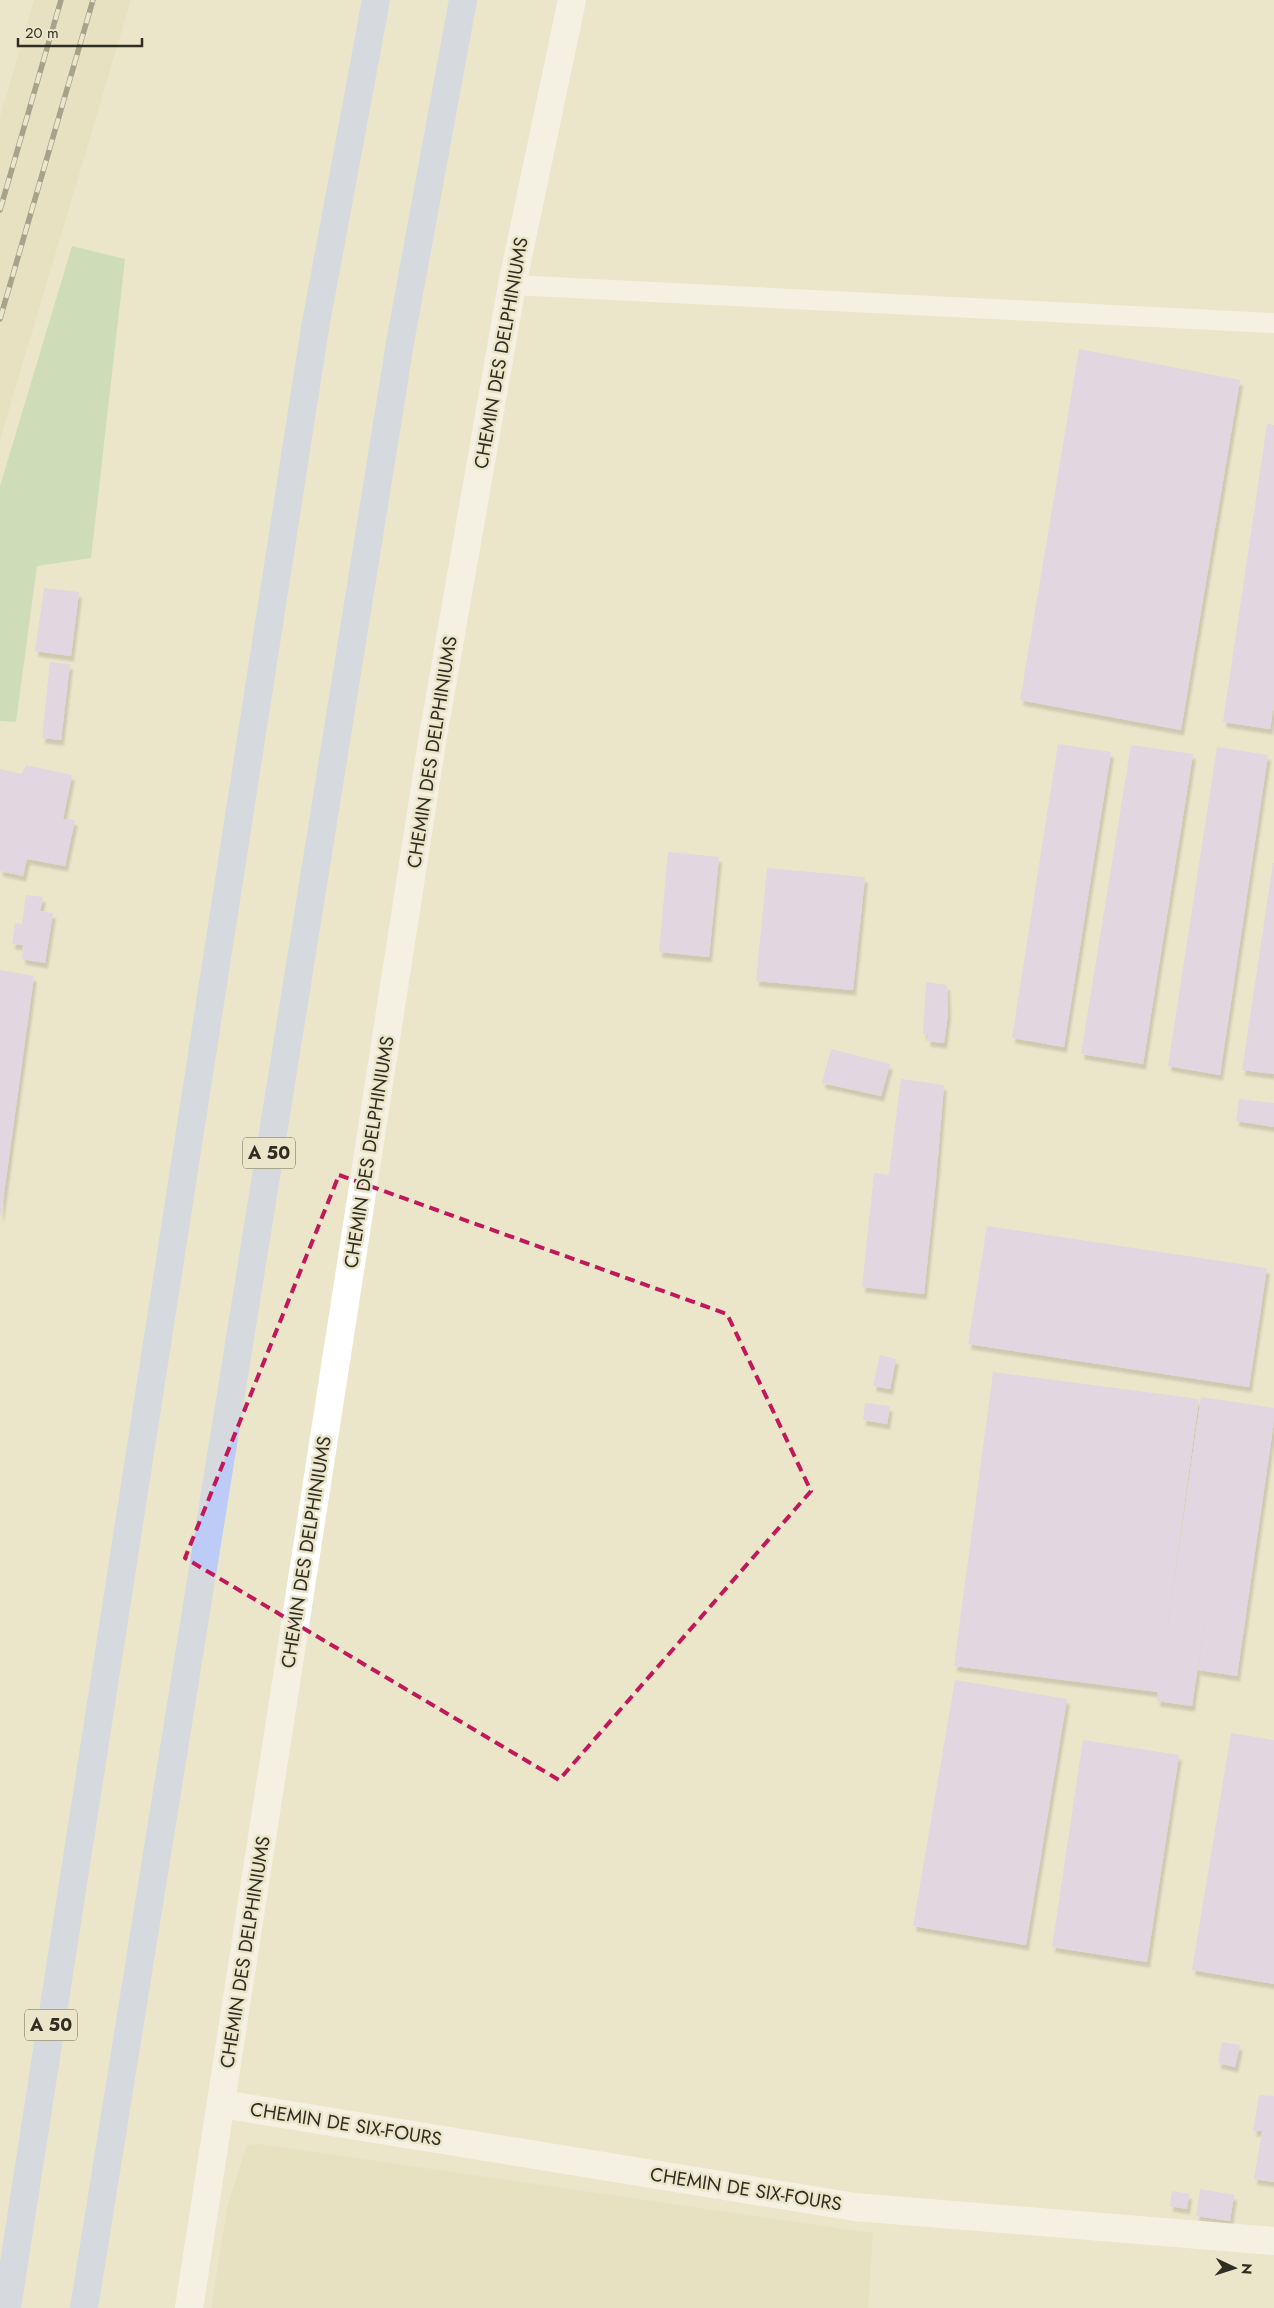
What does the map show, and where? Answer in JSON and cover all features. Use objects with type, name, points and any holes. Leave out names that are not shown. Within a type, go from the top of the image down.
[{"type":"highway","name":"A 50","points":[[7,2308],[314,338],[376,0]]},
{"type":"highway","name":"A 50","points":[[84,2308],[400,347],[463,0]]},
{"type":"street","name":"CHEMIN DES DELPHINIUMS","points":[[190,2308],[432,742],[512,285],[572,0]]},
{"type":"street","name":"CHEMIN DE SIX-FOURS","points":[[222,2104],[855,2207],[1274,2241]]},
{"type":"lane","points":[[512,285],[1274,323]]},
{"type":"highlighted area","points":[[339,1175],[727,1314],[811,1491],[559,1780],[185,1558]]},
{"type":"shaded area","points":[[34,0],[131,0],[0,440],[0,117]]},
{"type":"shaded area","points":[[260,2144],[873,2233],[868,2308],[211,2308],[228,2204],[247,2145]]},
{"type":"green space","points":[[72,246],[125,259],[91,558],[37,566],[16,722],[0,721],[0,486]]},
{"type":"building","points":[[1079,349],[1240,380],[1181,730],[1020,700]]},
{"type":"building","points":[[1267,424],[1274,425],[1274,704],[1270,729],[1223,722]]},
{"type":"building","points":[[44,588],[79,592],[71,656],[35,651]]},
{"type":"building","points":[[50,662],[70,664],[61,740],[42,738]]},
{"type":"building","points":[[1058,744],[1111,752],[1064,1047],[1012,1038]]},
{"type":"building","points":[[1131,745],[1193,754],[1143,1064],[1081,1054]]},
{"type":"building","points":[[1217,747],[1268,755],[1220,1075],[1168,1066]]},
{"type":"building","points":[[26,765],[72,775],[63,819],[75,820],[65,866],[27,859],[23,876],[0,871],[0,769],[22,774]]},
{"type":"building","points":[[668,852],[719,857],[709,957],[659,952]]},
{"type":"building","points":[[1274,863],[1274,1074],[1242,1070]]},
{"type":"building","points":[[767,868],[865,877],[853,990],[756,981]]},
{"type":"building","points":[[26,895],[43,897],[40,911],[53,913],[45,963],[22,959],[23,945],[12,944],[15,923],[22,924]]},
{"type":"building","points":[[0,970],[34,976],[1,1215],[0,1215]]},
{"type":"building","points":[[926,982],[947,985],[948,1014],[944,1043],[927,1041],[928,1035],[923,1034]]},
{"type":"building","points":[[831,1049],[890,1064],[881,1096],[822,1083]]},
{"type":"building","points":[[901,1079],[944,1085],[924,1294],[862,1287],[874,1173],[889,1175]]},
{"type":"building","points":[[1239,1099],[1274,1103],[1274,1127],[1236,1121]]},
{"type":"building","points":[[987,1226],[1267,1268],[1249,1387],[968,1344]]},
{"type":"building","points":[[880,1355],[896,1359],[890,1389],[873,1386]]},
{"type":"building","points":[[993,1372],[1199,1399],[1160,1679],[1201,1397],[1274,1408],[1274,1421],[1237,1676],[1198,1670],[1211,1579],[1192,1706],[1157,1701],[1158,1692],[954,1666]]},
{"type":"building","points":[[865,1403],[890,1406],[887,1424],[863,1420]]},
{"type":"building","points":[[955,1680],[1067,1699],[1026,1945],[913,1926]]},
{"type":"building","points":[[1231,1733],[1274,1740],[1274,1984],[1192,1970]]},
{"type":"building","points":[[1083,1740],[1179,1755],[1147,1962],[1052,1947]]},
{"type":"building","points":[[1222,2042],[1240,2045],[1235,2067],[1218,2063]]},
{"type":"building","points":[[1259,2095],[1274,2096],[1274,2182],[1254,2179],[1262,2131],[1253,2131]]},
{"type":"building","points":[[1200,2189],[1234,2195],[1230,2221],[1196,2216]]},
{"type":"building","points":[[1172,2191],[1189,2194],[1187,2209],[1170,2206]]},
{"type":"railway","points":[[0,210],[61,0]]},
{"type":"railway","points":[[0,319],[93,0]]}]
